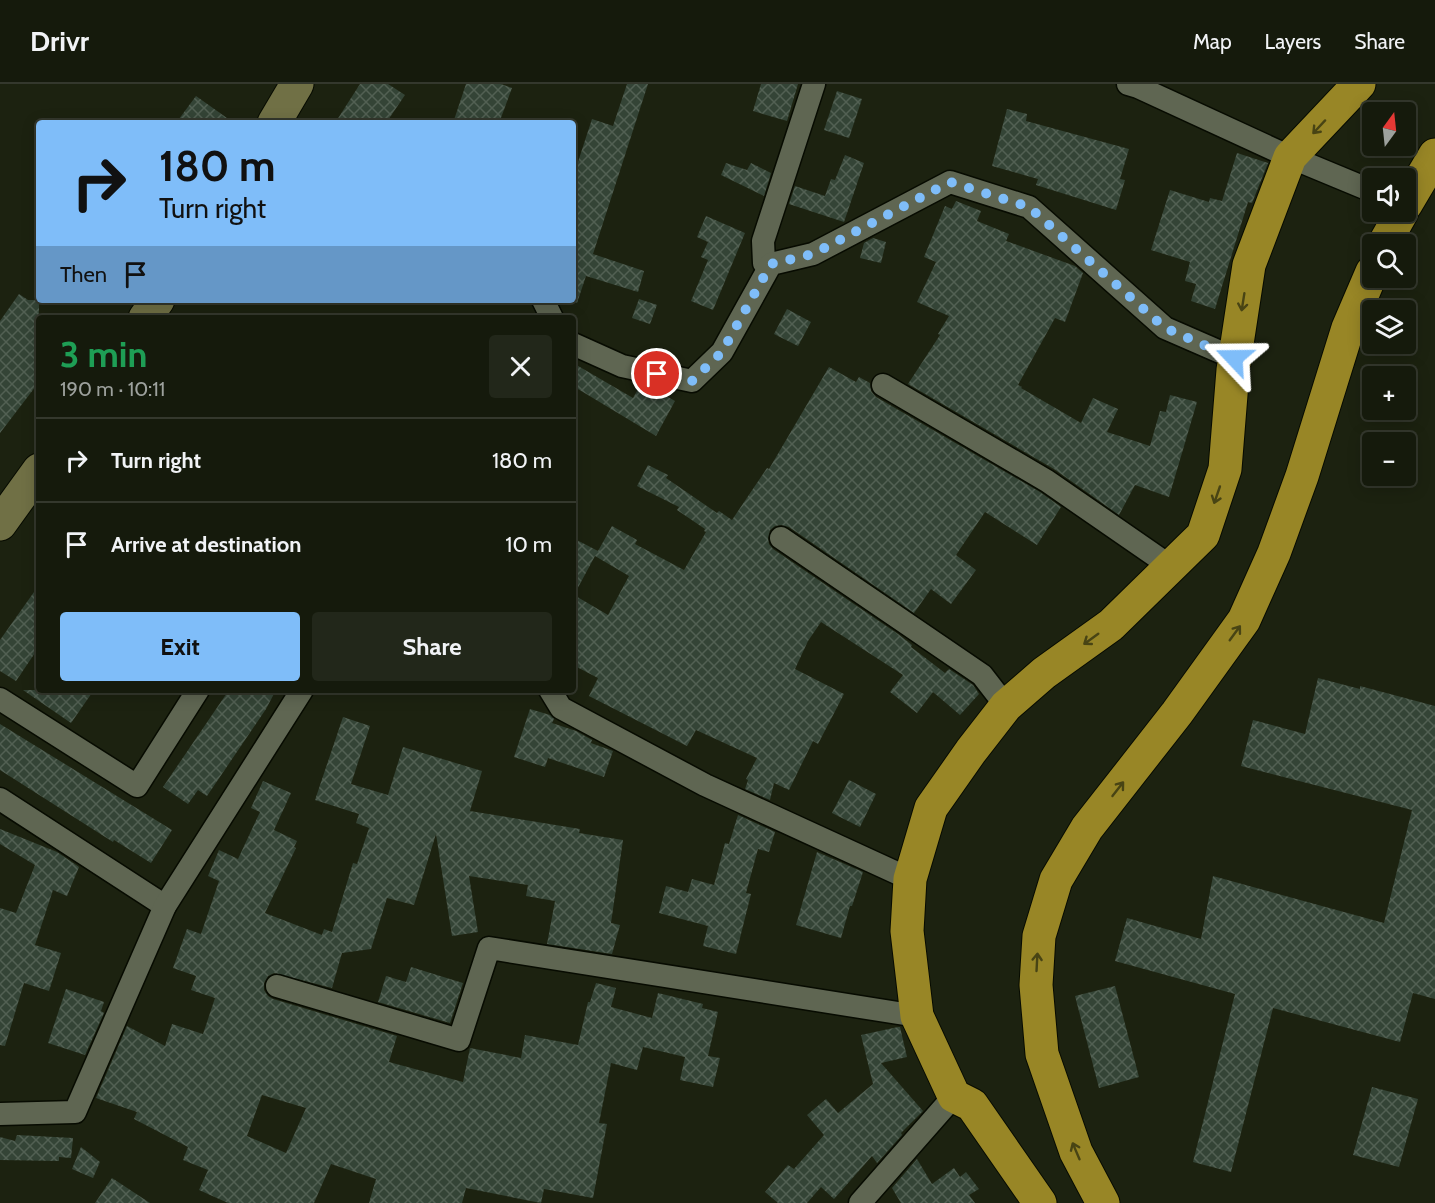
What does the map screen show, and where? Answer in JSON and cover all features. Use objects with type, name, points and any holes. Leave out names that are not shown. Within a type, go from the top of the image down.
[{"type":"highway","points":[[1040,1203],[972,1105],[954,1096],[917,1016],[907,931],[910,879],[931,808],[1006,706],[1044,673],[1111,625],[1203,535],[1226,469],[1234,358],[1249,265],[1290,157],[1359,84]]},
{"type":"highway","points":[[1416,187],[1435,155]]},
{"type":"highway","points":[[1103,1203],[1076,1152],[1042,1054],[1036,985],[1039,936],[1056,880],[1087,828],[1177,713],[1244,620],[1278,542],[1302,476],[1348,328],[1365,288]]},
{"type":"street","points":[[276,120],[297,84]]},
{"type":"street","points":[[764,263],[763,241],[814,84]]},
{"type":"street","points":[[1128,84],[1362,187]]},
{"type":"street","points":[[576,345],[622,366],[692,381],[722,352],[771,264],[813,254],[950,182],[1029,207],[1165,328],[1234,358]]},
{"type":"street","points":[[883,386],[1047,481],[1170,566]]},
{"type":"street","points":[[0,524],[36,474]]},
{"type":"street","points":[[781,538],[982,675],[1006,706]]},
{"type":"street","points":[[0,699],[137,786],[196,693]]},
{"type":"street","points":[[0,1114],[75,1112],[165,906],[300,693]]},
{"type":"street","points":[[552,693],[561,708],[705,785],[910,879]]},
{"type":"street","points":[[0,799],[165,906]]},
{"type":"street","points":[[278,986],[459,1040],[489,948],[917,1016]]},
{"type":"street","points":[[860,1203],[954,1096]]},
{"type":"building","points":[[360,84],[388,84],[405,95],[388,120],[337,120]]},
{"type":"building","points":[[466,84],[501,84],[512,88],[500,120],[454,120]]},
{"type":"building","points":[[627,84],[648,84],[593,254],[644,271],[638,292],[586,276],[577,303],[576,168],[592,119],[613,126]]},
{"type":"building","points":[[761,84],[798,84],[787,121],[753,111]]},
{"type":"building","points":[[837,91],[862,99],[849,138],[824,130]]},
{"type":"building","points":[[196,96],[230,120],[178,120]]},
{"type":"building","points":[[1007,109],[1027,114],[1026,121],[1129,149],[1120,179],[1125,180],[1116,210],[1036,185],[1038,179],[992,166]]},
{"type":"building","points":[[1237,153],[1268,163],[1252,203],[1248,202],[1215,309],[1191,301],[1196,284],[1185,281],[1190,262],[1151,250],[1170,190],[1209,202],[1210,198],[1222,201]]},
{"type":"building","points":[[845,155],[864,163],[844,222],[789,204],[795,186],[825,196],[831,179],[835,180]]},
{"type":"building","points":[[726,163],[747,170],[751,163],[771,173],[764,196],[721,175]]},
{"type":"building","points":[[956,201],[981,211],[977,221],[1009,234],[1006,241],[1075,266],[1083,273],[1065,322],[1055,318],[1018,385],[1021,388],[1081,423],[1093,398],[1118,409],[1107,432],[1150,446],[1160,411],[1166,412],[1170,395],[1197,402],[1169,497],[1135,485],[1119,515],[1054,469],[908,384],[940,335],[938,334],[949,316],[917,302],[936,262],[924,257],[945,206],[952,209]]},
{"type":"building","points":[[706,216],[745,233],[713,310],[691,301],[708,260],[701,257],[708,242],[697,237]]},
{"type":"building","points":[[873,238],[886,242],[881,263],[860,258],[864,243]]},
{"type":"building","points":[[19,294],[39,303],[39,315],[36,315],[36,386],[0,433],[0,321]]},
{"type":"building","points":[[639,299],[657,305],[650,324],[632,318]]},
{"type":"building","points":[[787,309],[811,322],[798,346],[774,334]]},
{"type":"building","points":[[576,365],[633,398],[641,384],[675,401],[656,436],[576,388]]},
{"type":"building","points":[[829,367],[856,382],[859,377],[870,383],[871,391],[876,397],[1040,492],[1061,507],[1037,545],[985,512],[956,555],[976,570],[951,604],[931,589],[914,613],[789,527],[781,525],[770,530],[768,538],[773,549],[898,634],[945,673],[949,669],[973,685],[979,694],[960,715],[933,692],[917,713],[890,692],[903,675],[821,622],[808,641],[795,669],[844,694],[818,744],[813,741],[789,790],[774,783],[770,800],[745,789],[748,780],[746,779],[757,758],[696,730],[687,746],[589,696],[598,678],[576,667],[576,596],[608,615],[629,576],[595,556],[576,591],[576,540],[598,551],[612,526],[637,540],[635,544],[684,570],[706,532],[705,529],[677,510],[679,507],[637,486],[648,465],[668,475],[666,478],[717,513],[719,511],[732,520],[767,468],[769,469]]},
{"type":"building","points":[[36,589],[36,651],[16,681],[0,671],[0,640]]},
{"type":"building","points":[[1318,678],[1360,689],[1360,686],[1435,706],[1435,999],[1413,993],[1400,1042],[1273,1008],[1231,1172],[1193,1162],[1235,994],[1115,961],[1127,918],[1201,939],[1213,876],[1384,923],[1412,810],[1241,766],[1253,720],[1305,734]]},
{"type":"building","points":[[23,690],[36,690],[36,693],[92,693],[71,723]]},
{"type":"building","points":[[227,693],[274,693],[207,796],[198,790],[188,804],[163,787]]},
{"type":"building","points":[[530,709],[550,715],[554,719],[552,723],[576,731],[592,740],[591,743],[613,751],[604,777],[548,758],[545,767],[514,757]]},
{"type":"building","points":[[343,717],[370,726],[351,784],[388,795],[403,747],[482,771],[470,811],[580,829],[579,833],[623,840],[611,923],[620,925],[612,954],[547,944],[555,901],[526,896],[528,885],[469,876],[478,932],[452,936],[436,834],[414,905],[387,898],[371,949],[342,953],[332,988],[274,973],[268,976],[264,983],[264,990],[268,996],[397,1036],[389,1062],[463,1082],[470,1048],[521,1058],[525,1035],[578,1045],[588,1002],[590,1002],[596,983],[616,988],[611,1007],[652,1018],[658,993],[703,1004],[702,1008],[718,1012],[708,1056],[720,1058],[713,1087],[680,1080],[685,1057],[643,1047],[637,1070],[611,1063],[599,1123],[607,1124],[593,1198],[544,1189],[541,1203],[466,1188],[462,1203],[369,1203],[376,1179],[331,1164],[314,1203],[228,1203],[199,1190],[208,1170],[183,1160],[188,1147],[134,1119],[137,1112],[96,1098],[127,1026],[165,1046],[172,1024],[203,1034],[215,998],[191,990],[196,976],[173,968],[187,929],[201,934],[219,881],[208,876],[219,850],[238,859],[260,812],[251,808],[263,781],[291,793],[274,830],[297,841],[294,847],[296,848],[265,913],[322,935],[324,929],[332,932],[353,863],[357,864],[369,828],[356,823],[359,814],[315,800]],"holes":[[[262,1095],[306,1108],[286,1153],[247,1136]]]},
{"type":"building","points":[[0,724],[172,830],[151,863],[114,840],[113,842],[0,770]]},
{"type":"building","points":[[849,780],[876,794],[860,827],[832,813]]},
{"type":"building","points":[[738,815],[775,832],[769,852],[758,849],[746,893],[751,894],[736,954],[703,946],[708,926],[659,913],[666,886],[688,892],[692,879],[714,885],[725,843],[729,844]]},
{"type":"building","points":[[0,829],[57,852],[79,867],[67,896],[53,890],[35,945],[61,953],[49,991],[24,983],[5,1046],[0,1045],[0,908],[16,913],[35,865],[0,844]]},
{"type":"building","points":[[817,852],[863,872],[841,938],[796,925]]},
{"type":"building","points":[[411,967],[463,983],[450,1023],[378,1002],[386,976],[406,982]]},
{"type":"building","points":[[1115,986],[1139,1077],[1099,1088],[1075,996]]},
{"type":"building","points":[[66,989],[104,1002],[101,1011],[104,1013],[85,1055],[48,1043]]},
{"type":"building","points":[[900,1027],[907,1057],[881,1063],[923,1111],[901,1133],[902,1135],[877,1163],[872,1156],[834,1199],[821,1187],[807,1203],[778,1203],[765,1192],[788,1165],[794,1169],[824,1135],[807,1115],[826,1099],[838,1113],[873,1084],[861,1035]]},
{"type":"building","points":[[1372,1087],[1418,1099],[1399,1167],[1353,1155]]},
{"type":"building","points":[[17,1135],[73,1138],[71,1158],[59,1157],[59,1161],[0,1160],[0,1137],[15,1141]]},
{"type":"building","points":[[81,1147],[100,1162],[93,1178],[72,1169]]},
{"type":"building","points":[[917,1159],[932,1184],[954,1168],[960,1177],[966,1172],[979,1189],[969,1195],[975,1203],[901,1203],[892,1188]]},
{"type":"building","points":[[112,1178],[150,1203],[95,1203]]},
{"type":"route","points":[[657,374],[692,381],[722,352],[771,264],[813,254],[950,182],[1029,207],[1165,328],[1234,358]]}]
